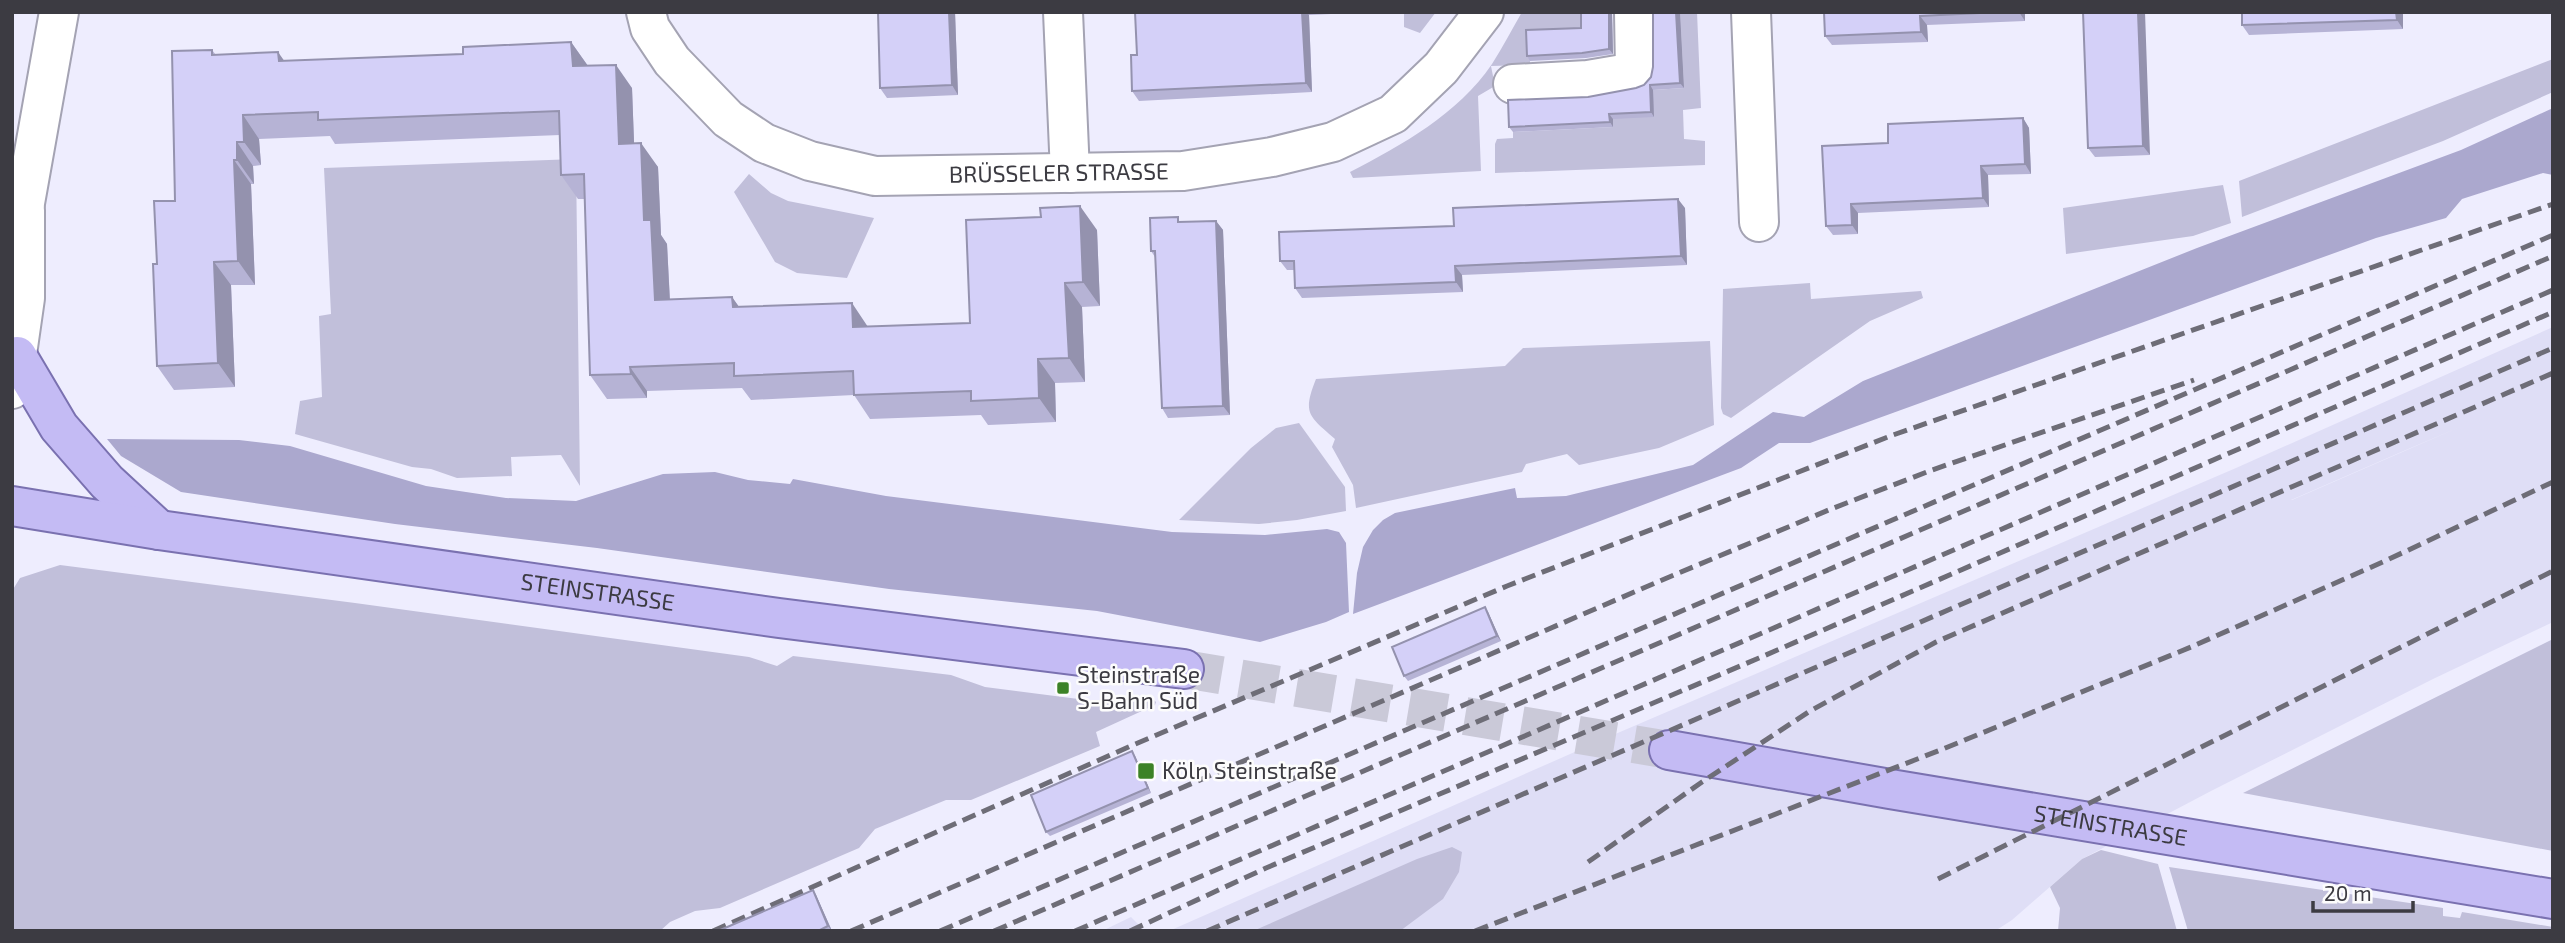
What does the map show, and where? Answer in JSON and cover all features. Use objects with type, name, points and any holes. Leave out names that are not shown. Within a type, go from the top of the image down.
[{"type":"main road","points":[[15,372],[107,482],[159,530]]},
{"type":"main road","name":"STEINSTRASSE","points":[[12,506],[159,530],[779,618],[1184,669]]},
{"type":"main road","name":"STEINSTRASSE","points":[[1669,750],[2553,899]]},
{"type":"street","points":[[15,372],[24,298],[18,220],[59,12]]},
{"type":"street","name":"BRÜSSELER STRASSE","points":[[646,12],[650,28],[672,61],[728,119],[764,143],[799,157],[875,176],[1183,170],[1272,157],[1333,142],[1393,114],[1441,68],[1484,12]]},
{"type":"street","points":[[1063,12],[1070,173]]},
{"type":"street","points":[[1514,84],[1588,80],[1635,72],[1634,12]]},
{"type":"street","points":[[1751,12],[1759,222]]},
{"type":"shaded area","points":[[1404,12],[1436,12],[1420,33],[1404,27]]},
{"type":"shaded area","points":[[1522,12],[1586,12],[1586,33],[1530,35],[1530,65],[1491,66],[1495,86],[1478,96],[1481,171],[1353,178],[1350,172],[1428,127],[1463,98],[1492,64]]},
{"type":"shaded area","points":[[1680,12],[1697,12],[1701,108],[1683,110],[1684,139],[1705,141],[1705,165],[1495,173],[1497,139],[1513,138],[1513,132],[1613,127],[1613,119],[1653,90],[1684,88]]},
{"type":"shaded area","points":[[2553,59],[2553,92],[2443,141],[2242,217],[2239,181]]},
{"type":"shaded area","points":[[2553,108],[2553,175],[2543,173],[2462,199],[2446,218],[2376,238],[1810,443],[1779,443],[1741,468],[1353,614],[1363,547],[1373,530],[1395,513],[1515,488],[1517,498],[1566,496],[1693,465],[1773,412],[1804,417],[1863,381],[2197,248],[2461,150]]},
{"type":"shaded area","points":[[576,159],[580,486],[561,455],[511,457],[512,476],[457,478],[295,434],[300,401],[322,397],[319,316],[331,314],[324,168]]},
{"type":"shaded area","points":[[749,174],[771,193],[788,201],[874,218],[847,278],[797,273],[775,262],[734,192]]},
{"type":"shaded area","points":[[2223,185],[2231,223],[2193,236],[2066,254],[2063,208]]},
{"type":"shaded area","points":[[1810,283],[1811,299],[1921,291],[1923,298],[1870,321],[1731,418],[1723,414],[1723,289]]},
{"type":"shaded area","points":[[2553,327],[2553,622],[2433,679],[2082,859],[2012,920],[1995,931],[1169,931],[1620,732],[2236,468]],"holes":[[[2462,426],[2292,500],[2291,500]]]},
{"type":"shaded area","points":[[1710,341],[1714,425],[1659,448],[1579,465],[1567,454],[1526,464],[1522,472],[1356,508],[1353,485],[1332,447],[1335,439],[1310,414],[1309,400],[1316,379],[1505,366],[1523,348]]},
{"type":"shaded area","points":[[1299,423],[1345,487],[1346,511],[1259,524],[1179,520],[1251,448],[1276,428]]},
{"type":"shaded area","points":[[107,439],[239,440],[290,446],[426,486],[506,498],[576,501],[663,474],[715,472],[748,480],[790,484],[793,479],[886,496],[1172,532],[1265,535],[1327,529],[1339,532],[1346,543],[1349,612],[1326,622],[1260,642],[1097,611],[889,589],[597,548],[395,524],[181,492],[121,456]]},
{"type":"shaded area","points":[[60,565],[749,657],[777,666],[793,656],[951,675],[985,687],[1094,701],[1138,698],[1153,699],[1156,702],[1155,705],[1096,732],[1100,746],[971,800],[946,800],[875,829],[859,848],[720,908],[695,911],[670,922],[660,931],[12,931],[12,591],[20,578]]},
{"type":"shaded area","points":[[2553,639],[2553,851],[2243,793]]},
{"type":"shaded area","points":[[1452,847],[1462,852],[1459,872],[1443,899],[1400,931],[1253,931],[1417,859]]},
{"type":"shaded area","points":[[2101,850],[2158,864],[2177,931],[2058,931],[2060,908],[2050,887],[2082,859]]},
{"type":"shaded area","points":[[2169,867],[2443,908],[2443,916],[2460,918],[2462,912],[2553,927],[2553,931],[2188,931]]},
{"type":"shaded area","points":[[1131,917],[1145,931],[1102,931]]},
{"type":"building","points":[[878,12],[949,12],[952,85],[880,88]]},
{"type":"building","points":[[1135,12],[1302,12],[1306,83],[1132,91],[1131,55],[1137,55]]},
{"type":"building","points":[[1581,12],[1609,12],[1609,49],[1527,56],[1526,30],[1581,28]]},
{"type":"building","points":[[1653,12],[1676,12],[1680,83],[1650,85],[1651,112],[1609,114],[1610,122],[1509,127],[1508,100],[1588,97],[1644,85],[1651,77],[1653,67]]},
{"type":"building","points":[[1824,12],[2000,12],[1920,16],[1921,32],[1825,36]]},
{"type":"building","points":[[2083,12],[2138,12],[2143,146],[2088,148]]},
{"type":"building","points":[[2242,12],[2396,12],[2397,20],[2242,25]]},
{"type":"building","points":[[571,42],[573,66],[616,65],[619,144],[641,143],[644,220],[651,220],[655,300],[732,297],[733,307],[852,303],[853,327],[970,323],[966,220],[1041,217],[1040,208],[1080,206],[1083,282],[1065,283],[1069,358],[1038,359],[1039,398],[971,401],[971,391],[854,395],[853,371],[734,376],[734,363],[630,367],[631,374],[590,375],[584,174],[561,175],[559,111],[318,120],[318,112],[243,115],[244,142],[237,142],[237,160],[234,160],[238,261],[214,262],[218,363],[157,366],[153,264],[157,264],[154,201],[175,201],[172,51],[212,50],[212,55],[278,52],[279,61],[463,54],[463,47]]},
{"type":"building","points":[[2023,118],[2025,164],[1981,166],[1983,198],[1851,204],[1852,225],[1826,226],[1822,146],[1888,143],[1888,124]]},
{"type":"building","points":[[1678,199],[1681,256],[1455,266],[1456,282],[1295,288],[1294,261],[1280,261],[1279,232],[1454,226],[1453,208]]},
{"type":"building","points":[[1178,217],[1178,222],[1216,221],[1223,406],[1162,408],[1155,251],[1151,251],[1150,218]]},
{"type":"building","points":[[1485,607],[1497,636],[1404,676],[1392,647]]},
{"type":"building","points":[[1132,751],[1148,788],[1046,832],[1031,795]]},
{"type":"building","points":[[813,890],[828,926],[818,931],[718,931]]},
{"type":"tunnel","points":[[1184,669],[1669,750]]},
{"type":"railway","points":[[713,931],[1133,745],[1507,586],[1893,435],[2553,204]]},
{"type":"railway","points":[[940,931],[2553,235]]},
{"type":"railway","points":[[994,931],[2553,256]]},
{"type":"railway","points":[[1075,931],[2553,290]]},
{"type":"railway","points":[[1130,931],[1266,868],[1759,658],[2553,312]]},
{"type":"railway","points":[[1207,931],[2553,348]]},
{"type":"railway","points":[[1588,862],[1810,711],[1936,642],[2553,373]]},
{"type":"railway","points":[[851,931],[1831,509],[1932,470],[2194,380]]},
{"type":"railway","points":[[1475,931],[1943,749],[2191,647],[2385,561],[2553,482]]},
{"type":"railway","points":[[1938,879],[2553,571]]},
{"type":"place","name":"Steinstraße S-Bahn Süd","points":[[1063,688]]},
{"type":"place","name":"Köln Steinstraße","points":[[1146,771]]}]
